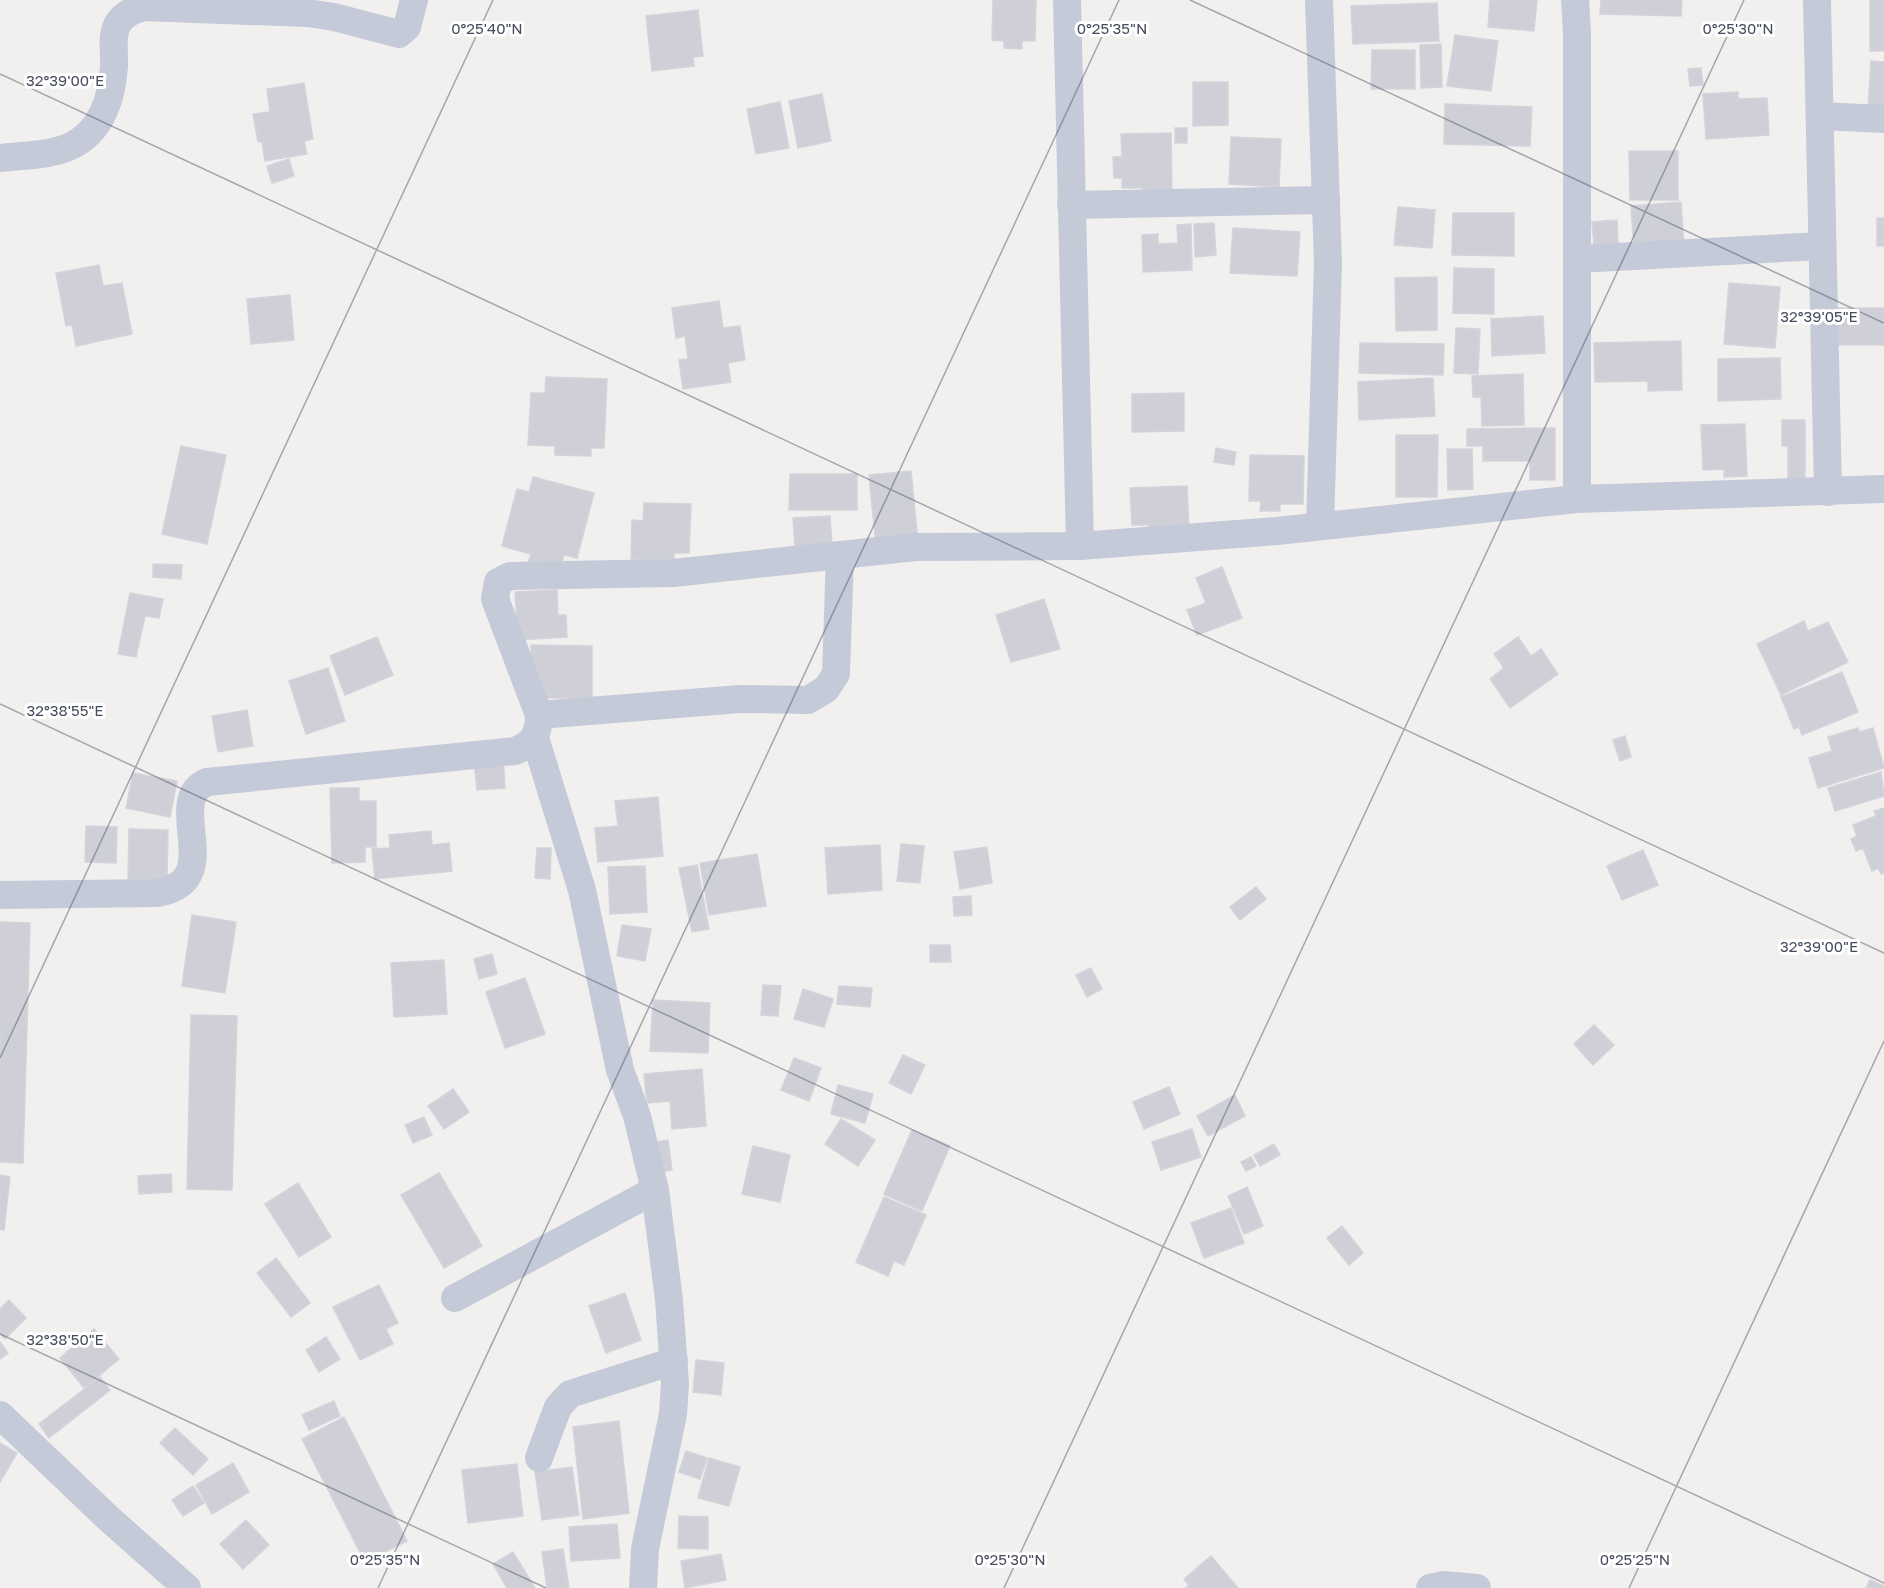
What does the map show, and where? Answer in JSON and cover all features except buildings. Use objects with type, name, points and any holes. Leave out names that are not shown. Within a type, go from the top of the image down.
[{"type":"street","points":[[0,158],[53,152],[73,145],[88,135],[98,123],[106,104],[114,67],[114,38],[118,23],[129,12],[143,7],[307,13],[334,17],[399,34],[407,27],[414,0]]},
{"type":"street","points":[[1067,0],[1080,546]]},
{"type":"street","points":[[1319,0],[1328,263],[1320,526]]},
{"type":"street","points":[[1575,0],[1578,259],[1577,499]]},
{"type":"street","points":[[1817,0],[1828,492]]},
{"type":"street","points":[[1820,116],[1884,119]]},
{"type":"street","points":[[1071,205],[1326,201]]},
{"type":"street","points":[[1578,259],[1821,246]]},
{"type":"street","points":[[643,1588],[645,1549],[674,1414],[674,1361],[655,1190],[637,1116],[620,1070],[582,890],[537,726],[495,599],[498,582],[503,578],[673,573],[915,547],[1080,546],[1320,526],[1577,499],[1884,489]]},
{"type":"street","points":[[537,726],[740,699],[808,700],[826,689],[836,674],[840,555]]},
{"type":"street","points":[[0,895],[157,893],[177,887],[190,874],[192,800],[200,785],[207,782],[515,751],[526,747],[537,726]]},
{"type":"street","points":[[455,1298],[655,1190]]},
{"type":"street","points":[[538,1458],[558,1407],[570,1394],[674,1361]]},
{"type":"street","points":[[0,1415],[107,1517],[188,1588]]},
{"type":"street","points":[[1430,1588],[1454,1585],[1477,1588]]}]
